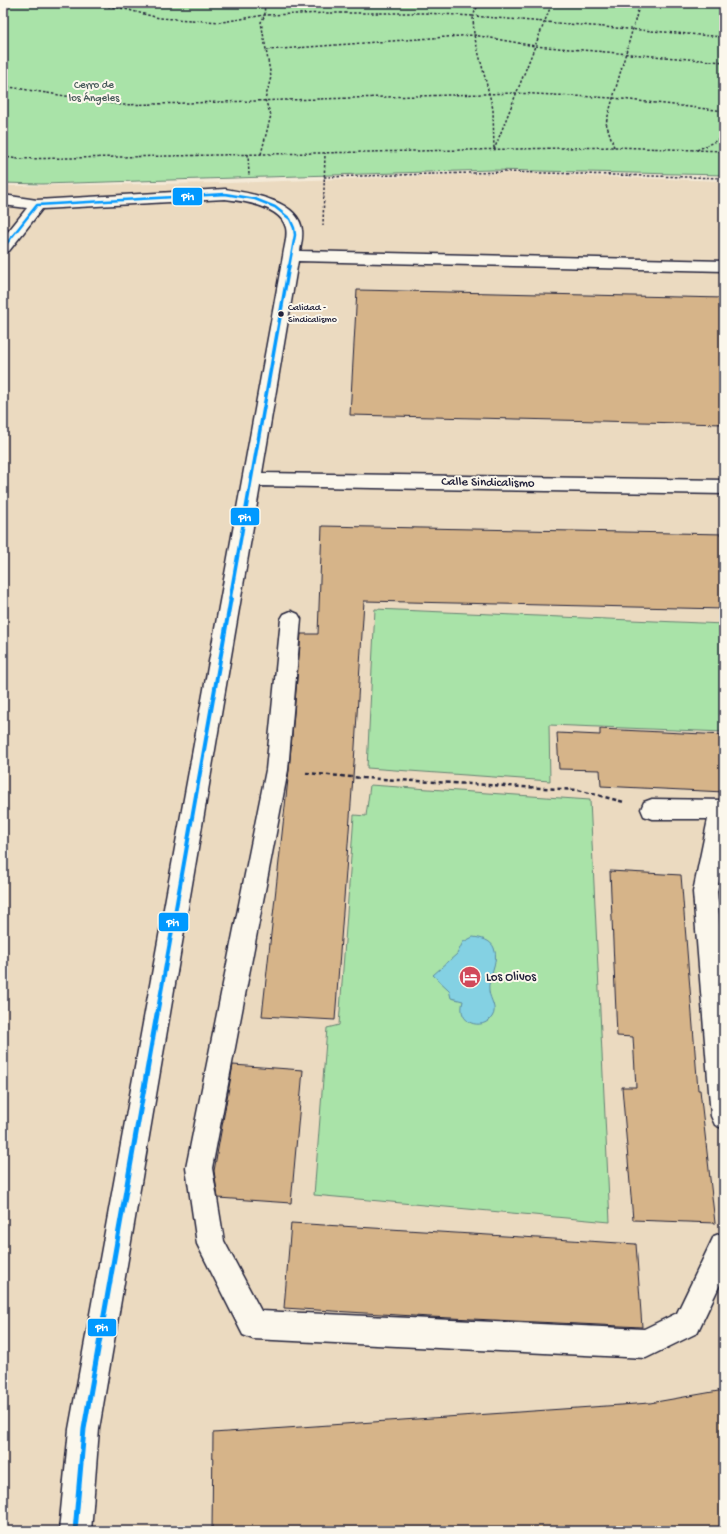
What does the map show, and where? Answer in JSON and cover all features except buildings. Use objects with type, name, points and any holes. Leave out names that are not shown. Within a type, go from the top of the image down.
[{"type":"street","points":[[3,200],[36,205],[225,194],[255,198],[282,211],[294,229],[292,256],[84,1429],[75,1531]]},
{"type":"street","points":[[3,248],[36,205]]},
{"type":"street","points":[[292,256],[724,266]]},
{"type":"street","name":"Calle Sindicalismo","points":[[252,479],[724,487]]},
{"type":"street","points":[[291,619],[277,770],[199,1168],[211,1244],[253,1325],[646,1344],[687,1323],[724,1246]]},
{"type":"street","points":[[652,809],[722,810],[705,892],[724,1116]]},
{"type":"path","points":[[81,3],[121,8],[159,18],[222,22],[265,15],[424,13],[724,38]]},
{"type":"path","points":[[261,154],[271,114],[265,100],[271,77],[261,22],[265,15],[264,3]]},
{"type":"path","points":[[479,3],[473,16],[474,35],[493,109],[494,150]]},
{"type":"path","points":[[494,150],[552,3]]},
{"type":"path","points":[[614,148],[606,123],[640,3]]},
{"type":"path","points":[[267,50],[474,35],[535,46],[724,62]]},
{"type":"path","points":[[3,86],[122,105],[516,93],[613,98],[724,111]]},
{"type":"path","points":[[696,150],[724,137]]},
{"type":"path","points":[[3,157],[19,159],[614,148],[724,151]]},
{"type":"path","points":[[323,226],[325,153]]},
{"type":"path","points":[[248,154],[249,176]]},
{"type":"path","points":[[324,178],[508,172],[724,178]]},
{"type":"path","points":[[277,770],[363,778],[578,790],[652,809]]},
{"type":"shaded area","points":[[503,173],[724,181],[724,1531],[3,1531],[3,186],[228,183]]},
{"type":"green space","name":"Cerro de los Ángeles","points":[[3,3],[724,3],[724,175],[492,170],[42,184],[3,183]]},
{"type":"green space","points":[[375,609],[724,624],[724,732],[549,725],[550,781],[367,768]]},
{"type":"green space","points":[[370,785],[590,800],[610,1222],[314,1195],[327,1028],[339,1025],[354,815],[366,816]]},
{"type":"water","points":[[473,937],[491,943],[495,953],[495,964],[489,986],[494,1007],[494,1014],[488,1021],[482,1024],[471,1023],[466,1020],[462,1009],[463,1001],[451,998],[449,990],[433,975],[457,954],[463,942]]},
{"type":"transit line","name":"Pi1","points":[[3,248],[37,205],[225,194],[255,199],[275,207],[290,219],[295,235],[84,1429],[75,1531]]},
{"type":"place","name":"Calidad - Sindicalismo","points":[[281,314]]},
{"type":"place","name":"Los Olivos","points":[[470,977]]}]
